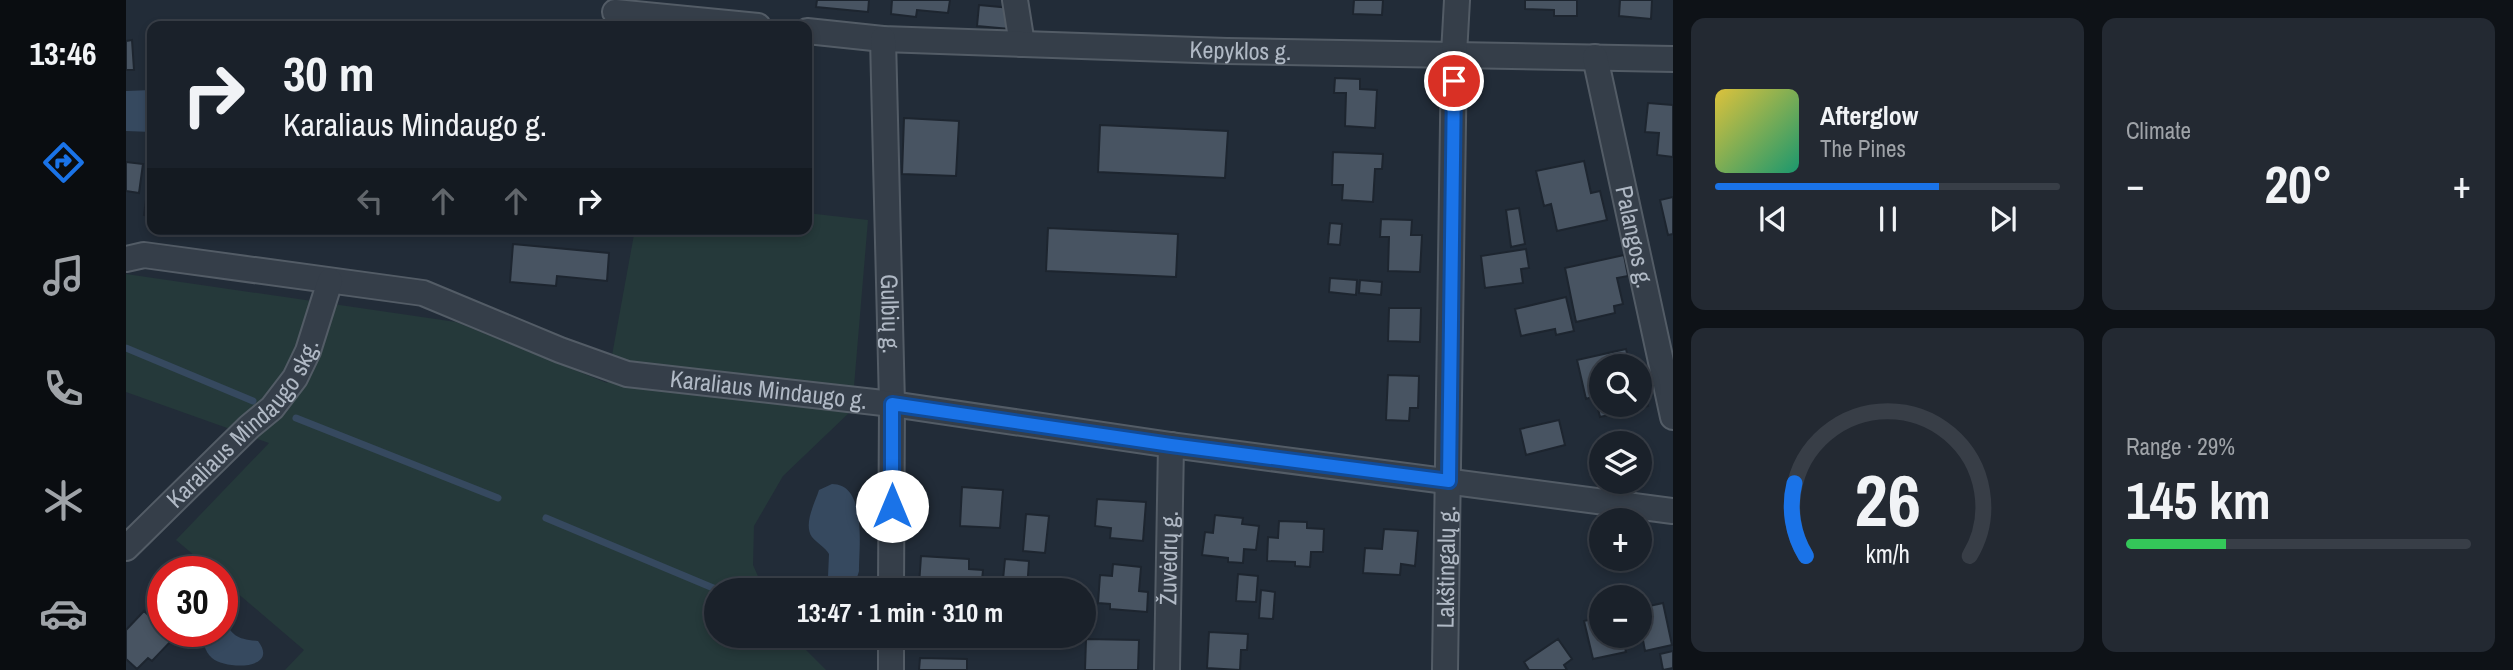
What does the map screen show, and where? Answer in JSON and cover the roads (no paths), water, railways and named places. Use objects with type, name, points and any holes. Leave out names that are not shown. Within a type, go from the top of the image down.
[{"type":"street","points":[[1015,0],[1022,44]]},
{"type":"street","name":"Lakštingalų g.","points":[[1445,670],[1457,0]]},
{"type":"street","points":[[615,12],[707,21]]},
{"type":"street","name":"Kepyklos g.","points":[[812,32],[883,39],[1227,51],[1673,59]]},
{"type":"street","name":"Gulbių g.","points":[[883,39],[892,404],[891,578]]},
{"type":"street","name":"Palangos g.","points":[[1594,57],[1673,417]]},
{"type":"street","name":"Karaliaus Mindaugo g.","points":[[126,259],[144,255],[423,293],[626,374],[892,404],[1171,445],[1673,511]]},
{"type":"street","name":"Karaliaus Mindaugo skg.","points":[[126,548],[280,398],[295,378],[308,351],[330,281]]},
{"type":"street","name":"Žuvėdrų g.","points":[[1167,670],[1171,445]]},
{"type":"street","points":[[891,648],[891,670]]},
{"type":"water","points":[[147,90],[147,132],[126,131],[126,91]]},
{"type":"water","points":[[832,484],[843,487],[851,494],[856,505],[860,532],[857,578],[828,578],[829,554],[812,537],[809,526],[819,490]]},
{"type":"water","points":[[238,637],[258,641],[263,651],[262,658],[257,662],[239,666],[219,662],[209,655],[205,647],[238,647]]},
{"type":"waterway","points":[[126,348],[253,401]]},
{"type":"waterway","points":[[296,418],[498,498]]},
{"type":"waterway","points":[[546,518],[704,584]]}]
